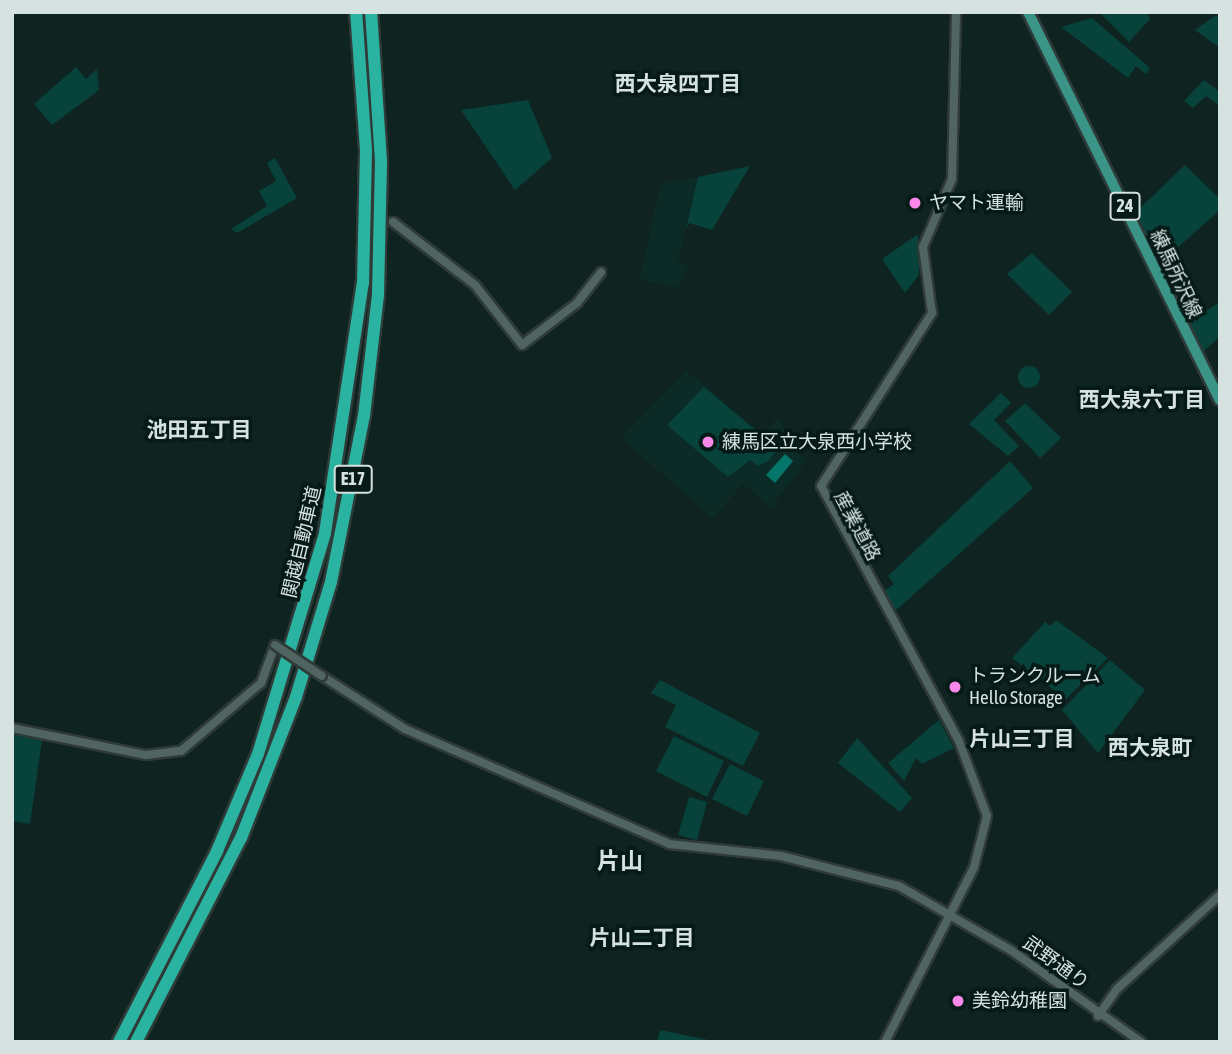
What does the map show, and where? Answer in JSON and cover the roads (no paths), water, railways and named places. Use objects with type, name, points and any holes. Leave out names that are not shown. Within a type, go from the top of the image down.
[{"type":"highway","name":"関越自動車道","points":[[119,1042],[212,861],[258,754],[325,533],[363,283],[366,150],[356,12]]},
{"type":"highway","name":"関越自動車道","points":[[136,1042],[241,838],[296,697],[331,582],[364,416],[378,295],[381,161],[371,12]]},
{"type":"main road","name":"練馬所沢線","points":[[1028,12],[1220,400]]},
{"type":"street","name":"産業道路","points":[[885,1042],[985,843],[985,803],[949,722],[821,492],[831,462],[932,313],[923,247],[952,179],[956,12]]},
{"type":"street","points":[[393,222],[475,285],[522,345],[577,303],[601,272]]},
{"type":"street","name":"武野通り","points":[[12,728],[146,754],[181,751],[261,683],[275,645],[405,729],[669,844],[843,868],[899,886],[1012,951],[1098,1016],[1141,1042]]},
{"type":"street","points":[[1098,1016],[1117,989],[1220,895]]},
{"type":"place","name":"ヤマト運輸","points":[[915,203]]},
{"type":"place","name":"練馬区立大泉西小学校","points":[[708,442]]},
{"type":"place","name":"トランクルーム Hello Storage","points":[[955,687]]},
{"type":"place","name":"美鈴幼稚園","points":[[958,1001]]},
{"type":"district","name":"西大泉四丁目","points":[[678,83]]},
{"type":"district","name":"西大泉六丁目","points":[[1142,399]]},
{"type":"district","name":"池田五丁目","points":[[199,429]]},
{"type":"district","name":"片山三丁目","points":[[1022,738]]},
{"type":"district","name":"西大泉町","points":[[1150,747]]},
{"type":"district","name":"片山","points":[[620,861]]},
{"type":"district","name":"片山二丁目","points":[[642,937]]}]
